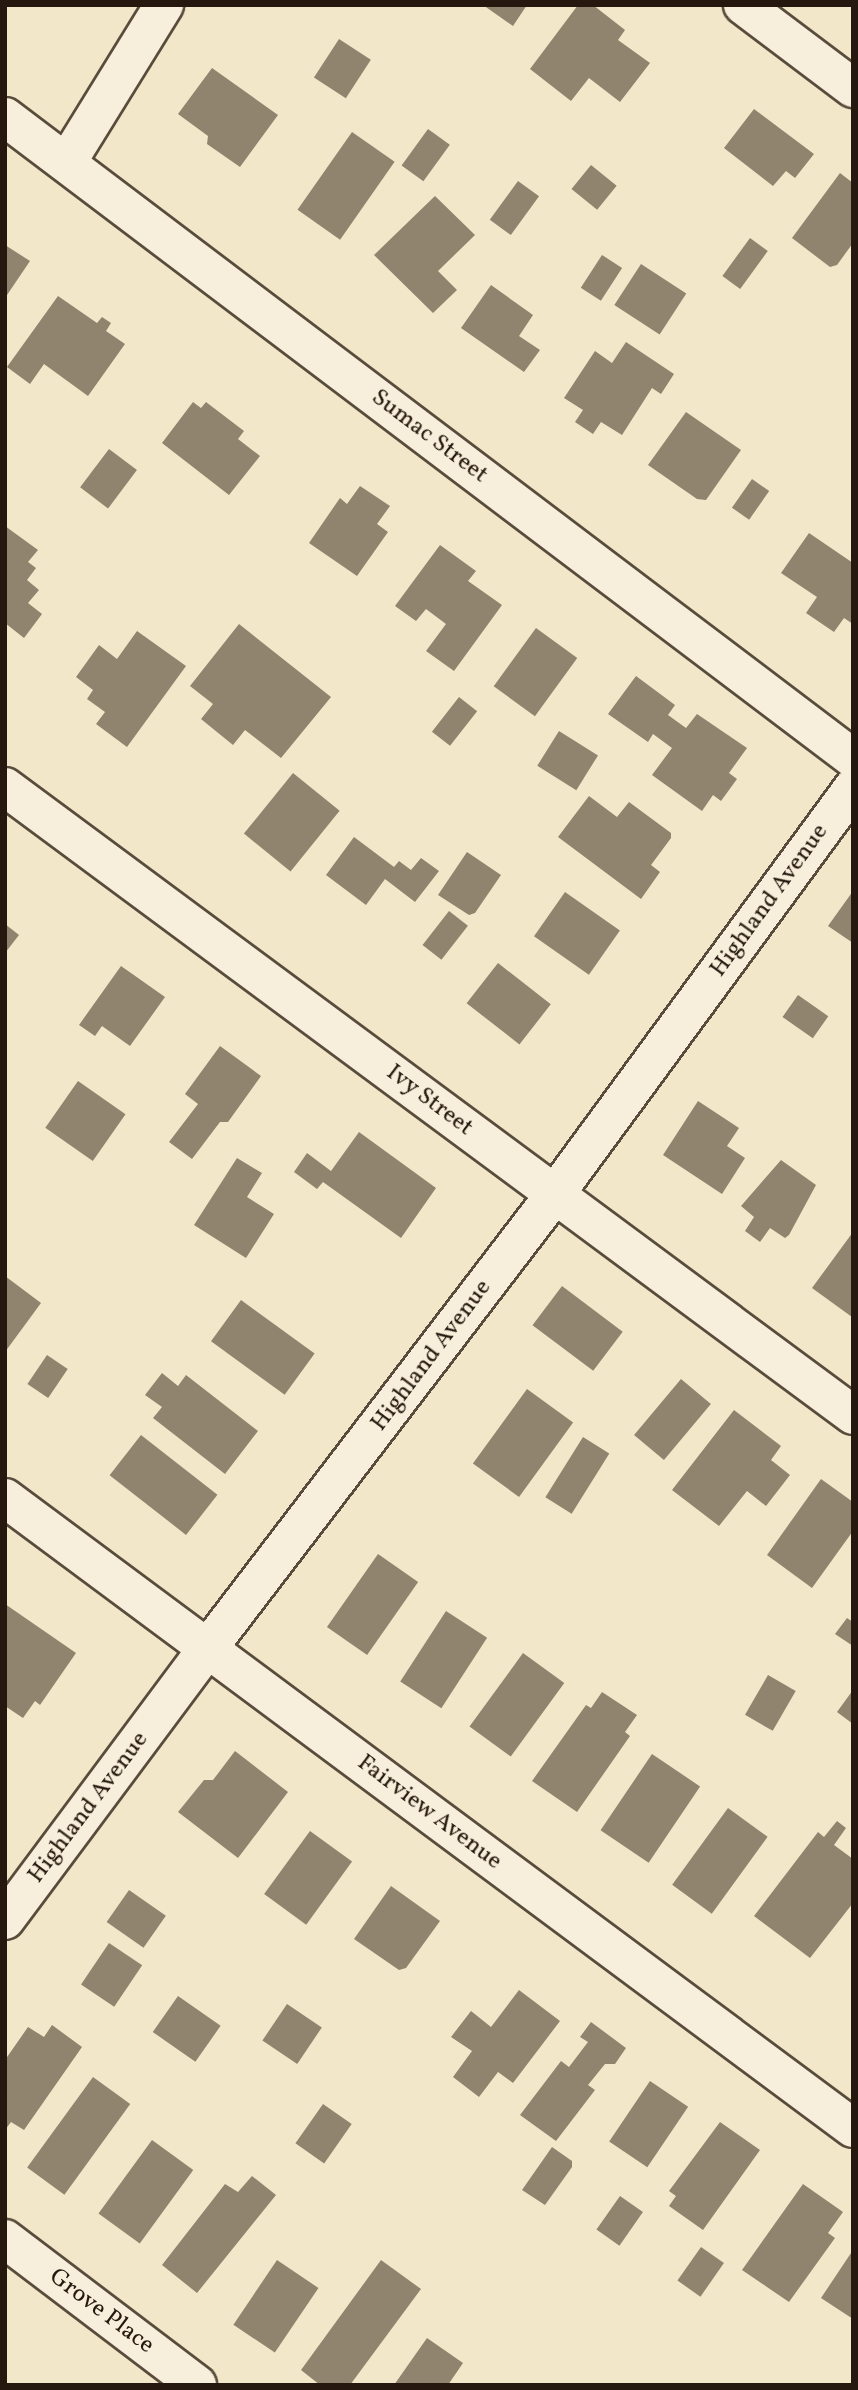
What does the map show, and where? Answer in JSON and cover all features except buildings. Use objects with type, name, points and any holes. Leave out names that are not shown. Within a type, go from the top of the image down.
[{"type":"street","points":[[67,162],[164,5]]},
{"type":"street","points":[[743,5],[853,88]]},
{"type":"street","name":"Sumac Street","points":[[5,117],[853,758]]},
{"type":"street","name":"Ivy Street","points":[[5,787],[853,1415]]},
{"type":"street","name":"Highland Avenue","points":[[5,1920],[208,1648],[555,1194],[853,788]]},
{"type":"street","name":"Fairview Avenue","points":[[5,1497],[853,2128]]},
{"type":"street","name":"Grove Place","points":[[5,2239],[197,2385]]}]
